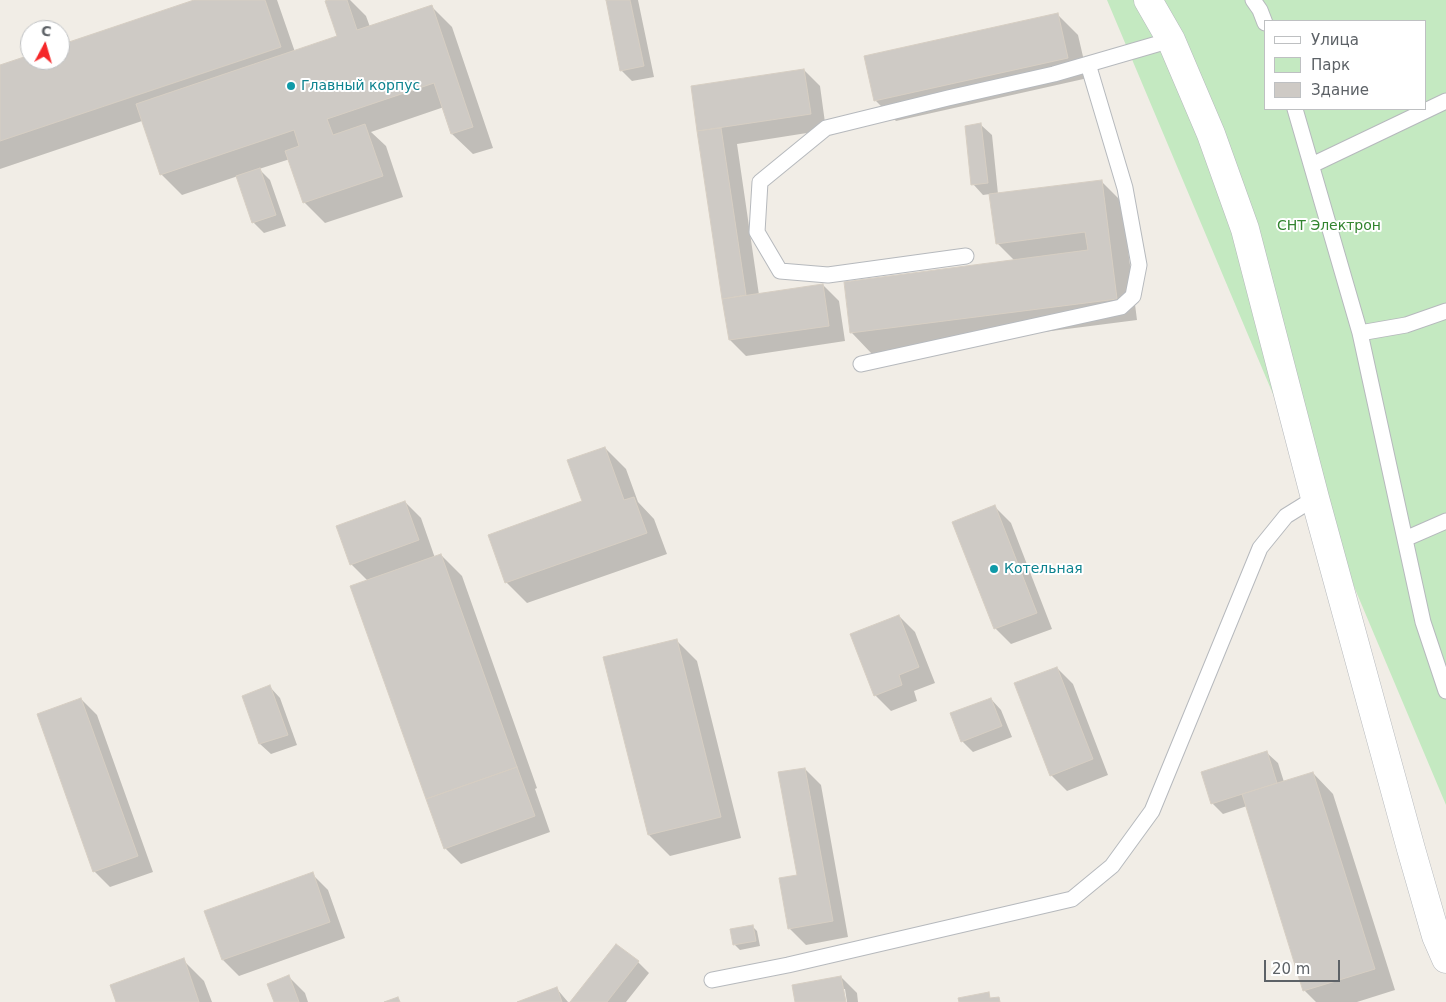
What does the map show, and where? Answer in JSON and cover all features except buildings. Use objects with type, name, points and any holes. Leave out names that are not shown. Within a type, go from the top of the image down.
[{"type":"street","points":[[1148,0],[1171,40],[1211,134],[1245,229],[1315,498],[1411,849],[1436,936],[1446,959]]},
{"type":"lane","points":[[1252,0],[1260,10],[1264,20]]},
{"type":"lane","points":[[966,256],[828,275],[780,271],[757,232],[760,182],[826,128],[1054,74],[1171,40]]},
{"type":"lane","points":[[861,364],[1121,307],[1134,296],[1139,264],[1125,188],[1088,64]]},
{"type":"lane","points":[[1312,165],[1446,101]]},
{"type":"lane","points":[[1295,110],[1360,333],[1423,622],[1446,691]]},
{"type":"lane","points":[[1360,333],[1406,325],[1446,311]]},
{"type":"lane","points":[[712,980],[788,965],[1072,899],[1112,866],[1152,811],[1260,548],[1286,516],[1315,498]]},
{"type":"lane","points":[[1405,539],[1446,521]]},
{"type":"green space","name":"СНТ Электрон","points":[[1107,0],[1446,0],[1446,805]]},
{"type":"place","name":"Главный корпус","points":[[291,86]]},
{"type":"place","name":"Котельная","points":[[994,569]]}]
